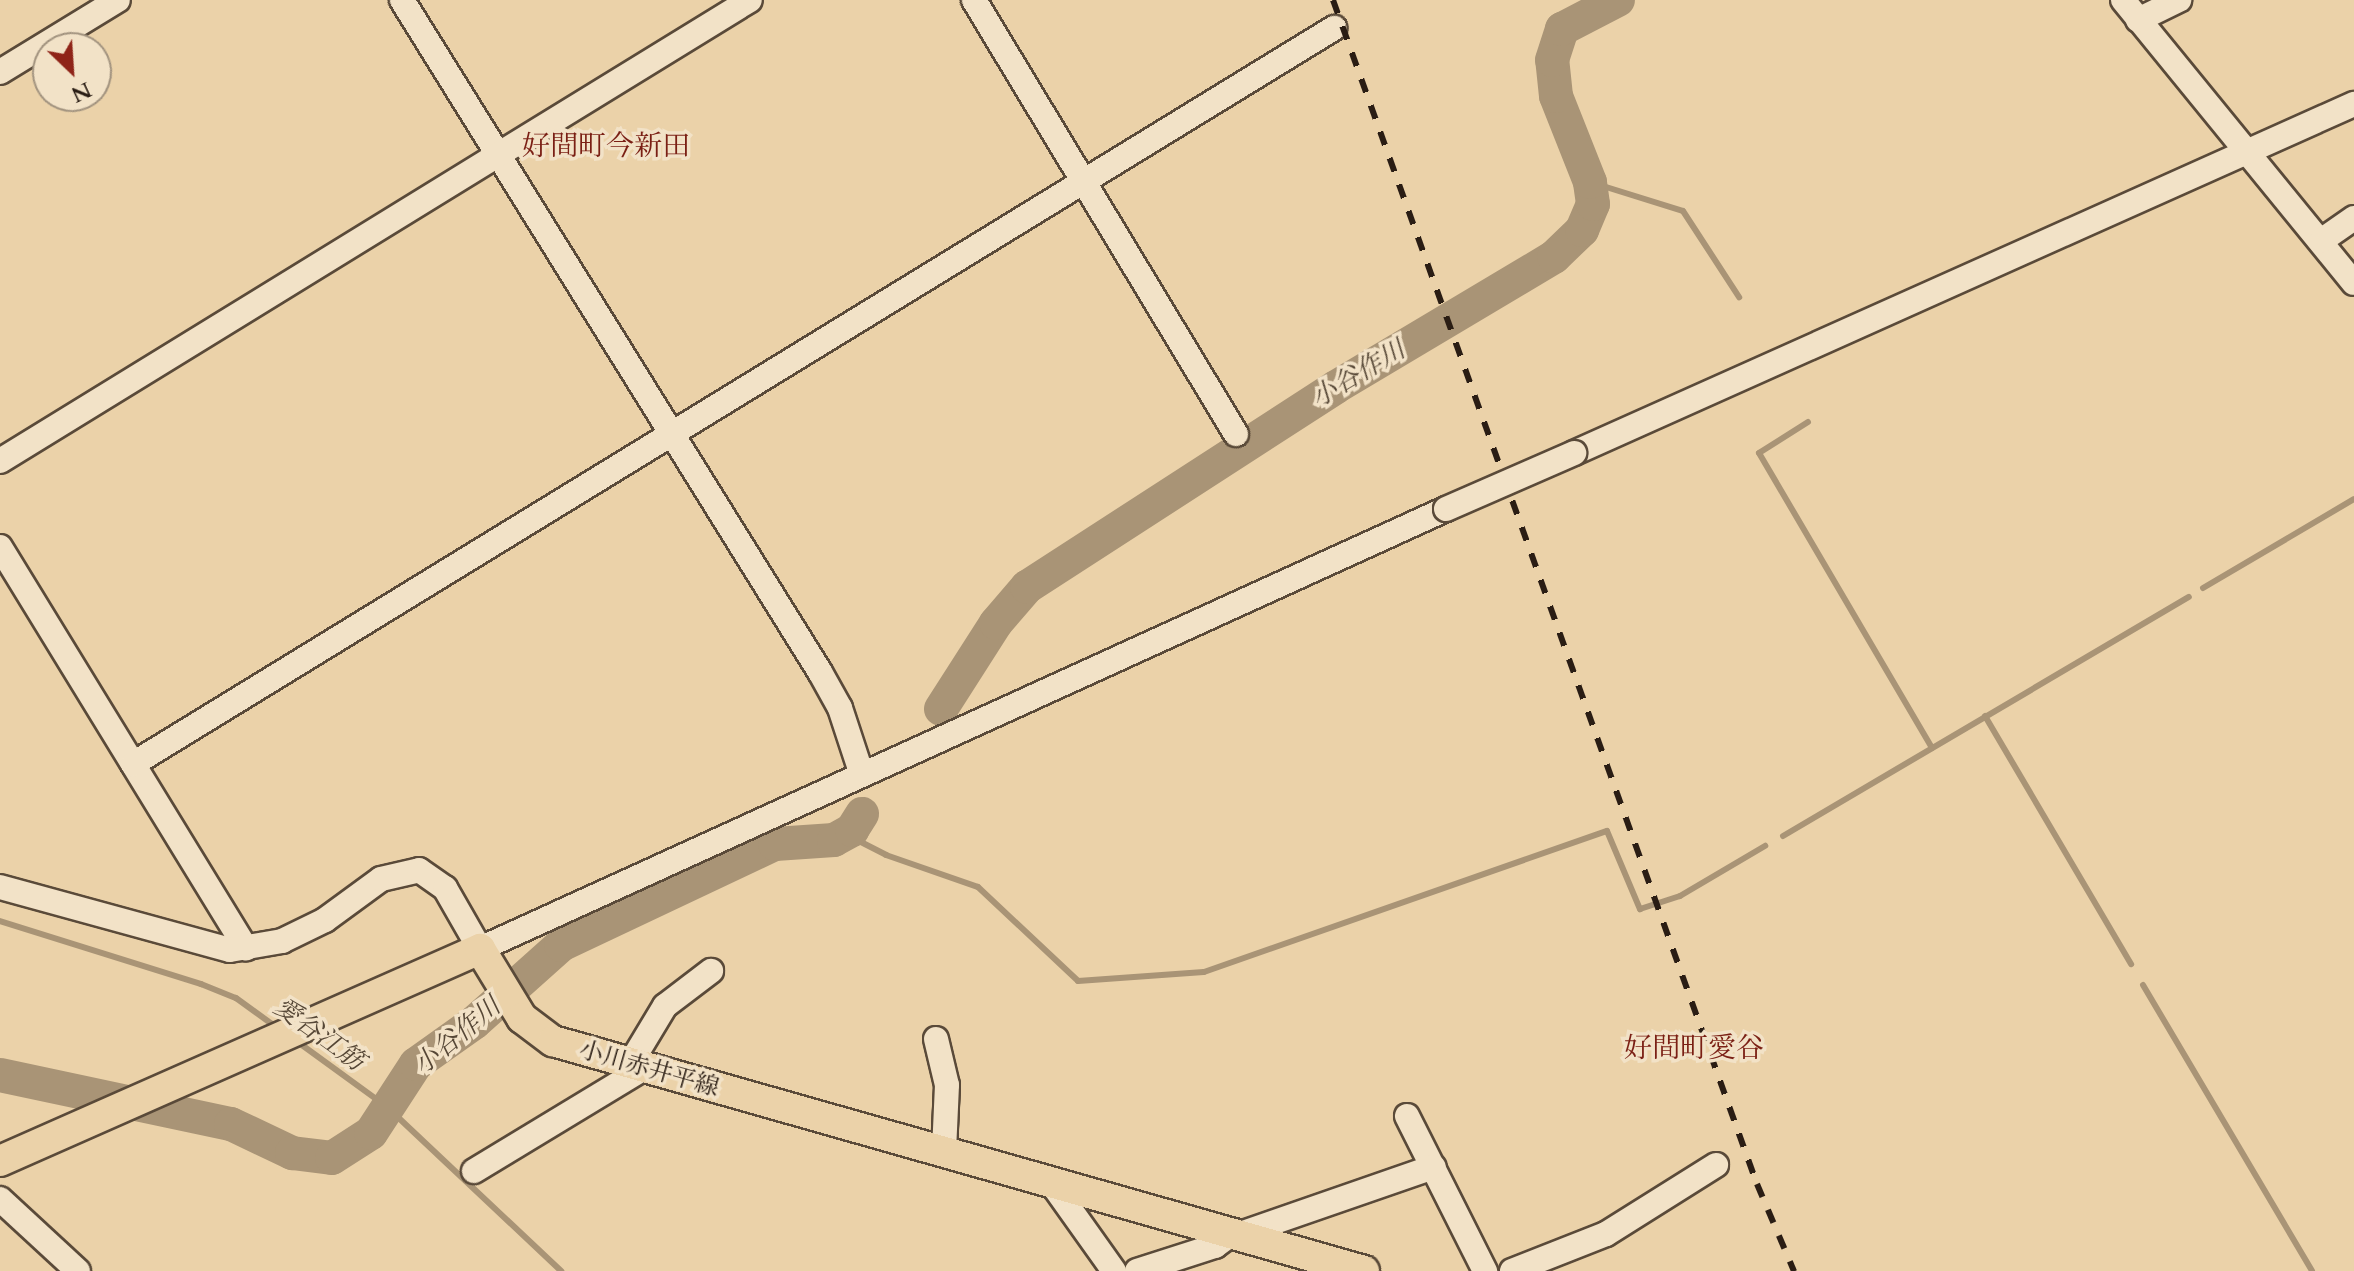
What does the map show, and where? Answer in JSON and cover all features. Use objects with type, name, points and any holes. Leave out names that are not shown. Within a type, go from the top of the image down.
[{"type":"main road","name":"小川赤井平線","points":[[480,949],[506,996],[553,1041],[1364,1271]]},
{"type":"main road","points":[[5,1158],[480,949]]},
{"type":"street","points":[[0,72],[118,0]]},
{"type":"street","points":[[402,0],[674,431],[840,708],[861,772]]},
{"type":"street","points":[[0,461],[750,0]]},
{"type":"street","points":[[974,0],[1236,434]]},
{"type":"street","points":[[2123,0],[2354,283]]},
{"type":"street","points":[[2138,20],[2179,0]]},
{"type":"street","points":[[133,764],[1334,28]]},
{"type":"street","points":[[0,887],[215,947],[246,949],[307,929],[381,879],[419,870],[445,888],[480,949],[861,772],[2353,105]]},
{"type":"street","points":[[2321,241],[2354,218]]},
{"type":"street","points":[[0,547],[246,949]]},
{"type":"street","points":[[474,1171],[637,1066],[665,1006],[711,971]]},
{"type":"street","points":[[936,1039],[947,1085],[944,1151]]},
{"type":"street","points":[[1407,1116],[1485,1271]]},
{"type":"street","points":[[1512,1271],[1606,1234],[1716,1165]]},
{"type":"street","points":[[1137,1271],[1215,1246],[1237,1233],[1434,1167]]},
{"type":"street","points":[[1050,1181],[1114,1271]]},
{"type":"street","points":[[0,1199],[78,1271]]},
{"type":"waterway","name":"小谷作川","points":[[941,709],[996,623],[1027,587],[1336,387],[1554,257],[1582,230],[1593,204],[1590,182],[1556,96],[1552,60],[1562,29],[1618,0]]},
{"type":"waterway","points":[[1590,182],[1683,211],[1739,297]]},
{"type":"waterway","points":[[1808,422],[1759,453],[1932,748]]},
{"type":"waterway","points":[[2203,588],[2354,499]]},
{"type":"waterway","points":[[1783,836],[2189,597]]},
{"type":"waterway","points":[[1985,716],[2131,964]]},
{"type":"waterway","name":"小谷作川","points":[[0,1075],[231,1124],[292,1153],[332,1158],[371,1133],[416,1064],[475,1022],[561,945],[775,844],[834,840],[852,830],[862,814]]},
{"type":"waterway","points":[[852,830],[857,840],[886,855],[978,887],[1078,981],[1204,972],[1607,831],[1640,909],[1680,896],[1765,846]]},
{"type":"waterway","name":"愛谷江筋","points":[[0,921],[201,984],[236,998],[276,1027]]},
{"type":"waterway","points":[[2143,985],[2312,1271]]},
{"type":"waterway","name":"愛谷江筋","points":[[295,1040],[386,1106],[561,1271]]},
{"type":"railway","points":[[1333,0],[1757,1184],[1794,1271]]},
{"type":"district","name":"好間町今新田","points":[[606,146]]},
{"type":"district","name":"好間町愛谷","points":[[1694,1048]]}]
